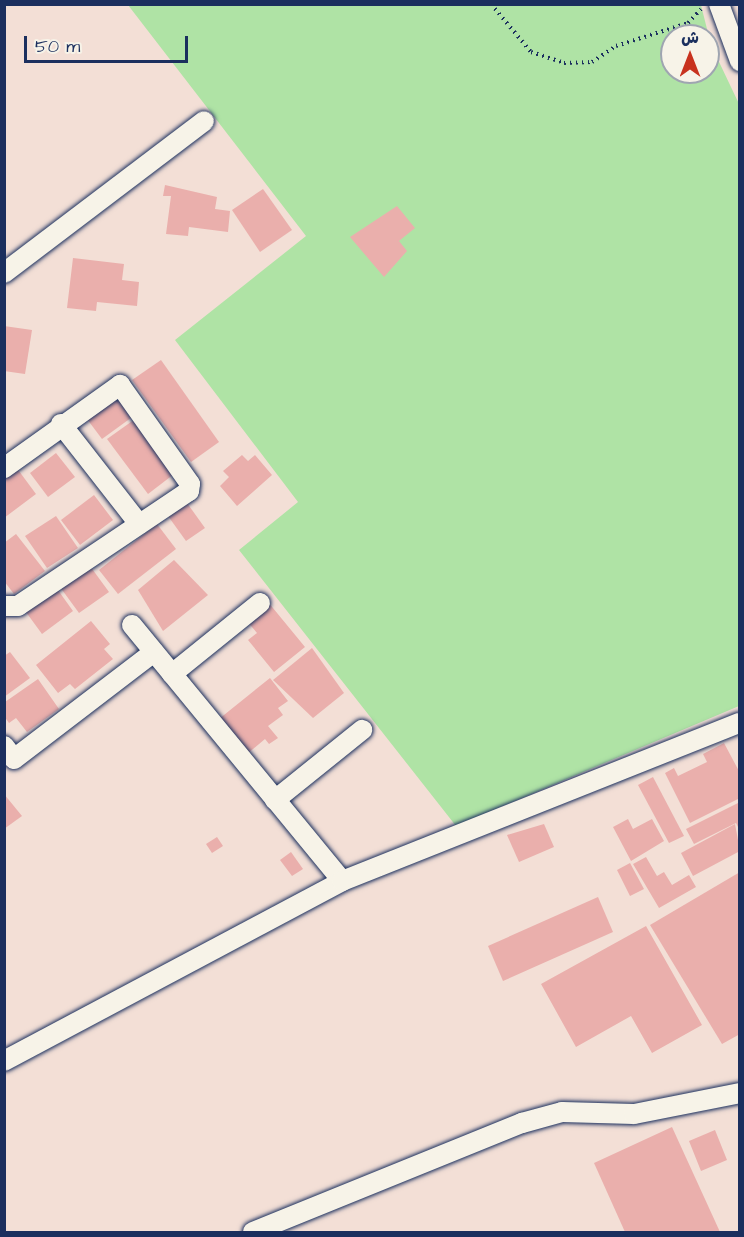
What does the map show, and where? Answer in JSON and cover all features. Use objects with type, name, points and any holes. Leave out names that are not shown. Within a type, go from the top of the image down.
[{"type":"street","points":[[719,4],[740,61]]},
{"type":"street","points":[[4,273],[204,121]]},
{"type":"street","points":[[4,468],[61,424],[120,386],[190,484],[189,491],[18,606],[4,606]]},
{"type":"street","points":[[61,424],[139,524]]},
{"type":"street","points":[[172,674],[260,603]]},
{"type":"street","points":[[132,625],[342,881]]},
{"type":"street","points":[[4,746],[14,759],[154,652]]},
{"type":"street","points":[[4,1061],[342,881],[740,723]]},
{"type":"street","points":[[275,800],[362,730]]},
{"type":"street","points":[[253,1233],[390,1173],[532,1120],[562,1112],[633,1114],[740,1093]]},
{"type":"path","points":[[490,4],[531,52],[546,61],[583,63],[616,46],[688,23],[706,4]]},
{"type":"green space","points":[[128,5],[701,5],[706,24],[660,24],[660,84],[720,84],[720,64],[740,106],[739,706],[456,826],[239,550],[298,502],[175,340],[306,236]]},
{"type":"building","points":[[165,185],[217,197],[215,209],[230,211],[228,232],[189,227],[188,236],[166,234],[171,196],[163,196]]},
{"type":"building","points":[[263,189],[292,230],[260,252],[232,210]]},
{"type":"building","points":[[397,206],[415,228],[399,241],[407,251],[384,277],[350,237]]},
{"type":"building","points":[[73,258],[124,264],[122,280],[139,282],[137,306],[97,302],[96,311],[67,308]]},
{"type":"building","points":[[4,326],[32,330],[25,374],[4,371]]},
{"type":"building","points":[[161,360],[219,442],[191,462],[132,380]]},
{"type":"building","points":[[120,395],[135,415],[102,439],[87,419]]},
{"type":"building","points":[[138,417],[178,471],[148,494],[107,439]]},
{"type":"building","points":[[56,453],[75,477],[48,497],[30,473]]},
{"type":"building","points":[[242,455],[248,461],[255,455],[272,475],[237,506],[220,486],[229,477],[223,471]]},
{"type":"building","points":[[16,467],[36,494],[4,518],[4,476]]},
{"type":"building","points":[[94,495],[113,520],[80,545],[61,520]]},
{"type":"building","points":[[187,503],[205,528],[186,541],[168,516]]},
{"type":"building","points":[[56,516],[78,548],[47,568],[25,536]]},
{"type":"building","points":[[157,524],[176,549],[118,594],[99,570]]},
{"type":"building","points":[[16,534],[45,571],[14,594],[4,581],[4,543]]},
{"type":"building","points":[[174,560],[208,595],[163,631],[138,590]]},
{"type":"building","points":[[90,566],[109,592],[79,613],[60,587]]},
{"type":"building","points":[[55,586],[73,611],[42,634],[23,608]]},
{"type":"building","points":[[268,602],[305,647],[274,672],[248,640],[257,633],[246,620]]},
{"type":"building","points":[[91,621],[110,644],[104,649],[113,659],[75,689],[70,684],[58,693],[36,665]]},
{"type":"building","points":[[312,648],[344,693],[313,718],[273,680]]},
{"type":"building","points":[[10,652],[30,678],[4,697],[4,656]]},
{"type":"building","points":[[270,678],[288,701],[278,708],[283,715],[268,726],[278,738],[269,744],[265,739],[247,754],[219,719]]},
{"type":"building","points":[[38,679],[59,709],[27,732],[16,718],[9,723],[4,716],[5,702]]},
{"type":"building","points":[[724,743],[740,773],[740,798],[690,823],[665,773],[674,768],[678,776],[707,762],[703,754]]},
{"type":"building","points":[[653,777],[684,836],[669,843],[638,785]]},
{"type":"building","points":[[4,794],[22,816],[4,829]]},
{"type":"building","points":[[740,802],[740,831],[736,823],[694,844],[686,829]]},
{"type":"building","points":[[628,819],[633,829],[652,819],[664,841],[631,861],[613,827]]},
{"type":"building","points":[[544,824],[554,847],[519,862],[507,835]]},
{"type":"building","points":[[735,824],[740,851],[693,876],[681,853]]},
{"type":"building","points":[[217,837],[223,846],[212,853],[206,844]]},
{"type":"building","points":[[291,852],[303,869],[292,876],[280,860]]},
{"type":"building","points":[[646,857],[657,876],[664,872],[672,885],[689,875],[696,887],[659,908],[633,864]]},
{"type":"building","points":[[630,863],[644,889],[630,896],[617,870]]},
{"type":"building","points":[[740,872],[740,1034],[722,1044],[650,925]]},
{"type":"building","points":[[598,897],[613,932],[503,981],[488,946]]},
{"type":"building","points":[[646,926],[702,1025],[652,1053],[631,1016],[576,1047],[541,984]]},
{"type":"building","points":[[672,1127],[720,1232],[625,1232],[594,1163]]},
{"type":"building","points":[[715,1130],[727,1160],[701,1171],[689,1141]]}]
